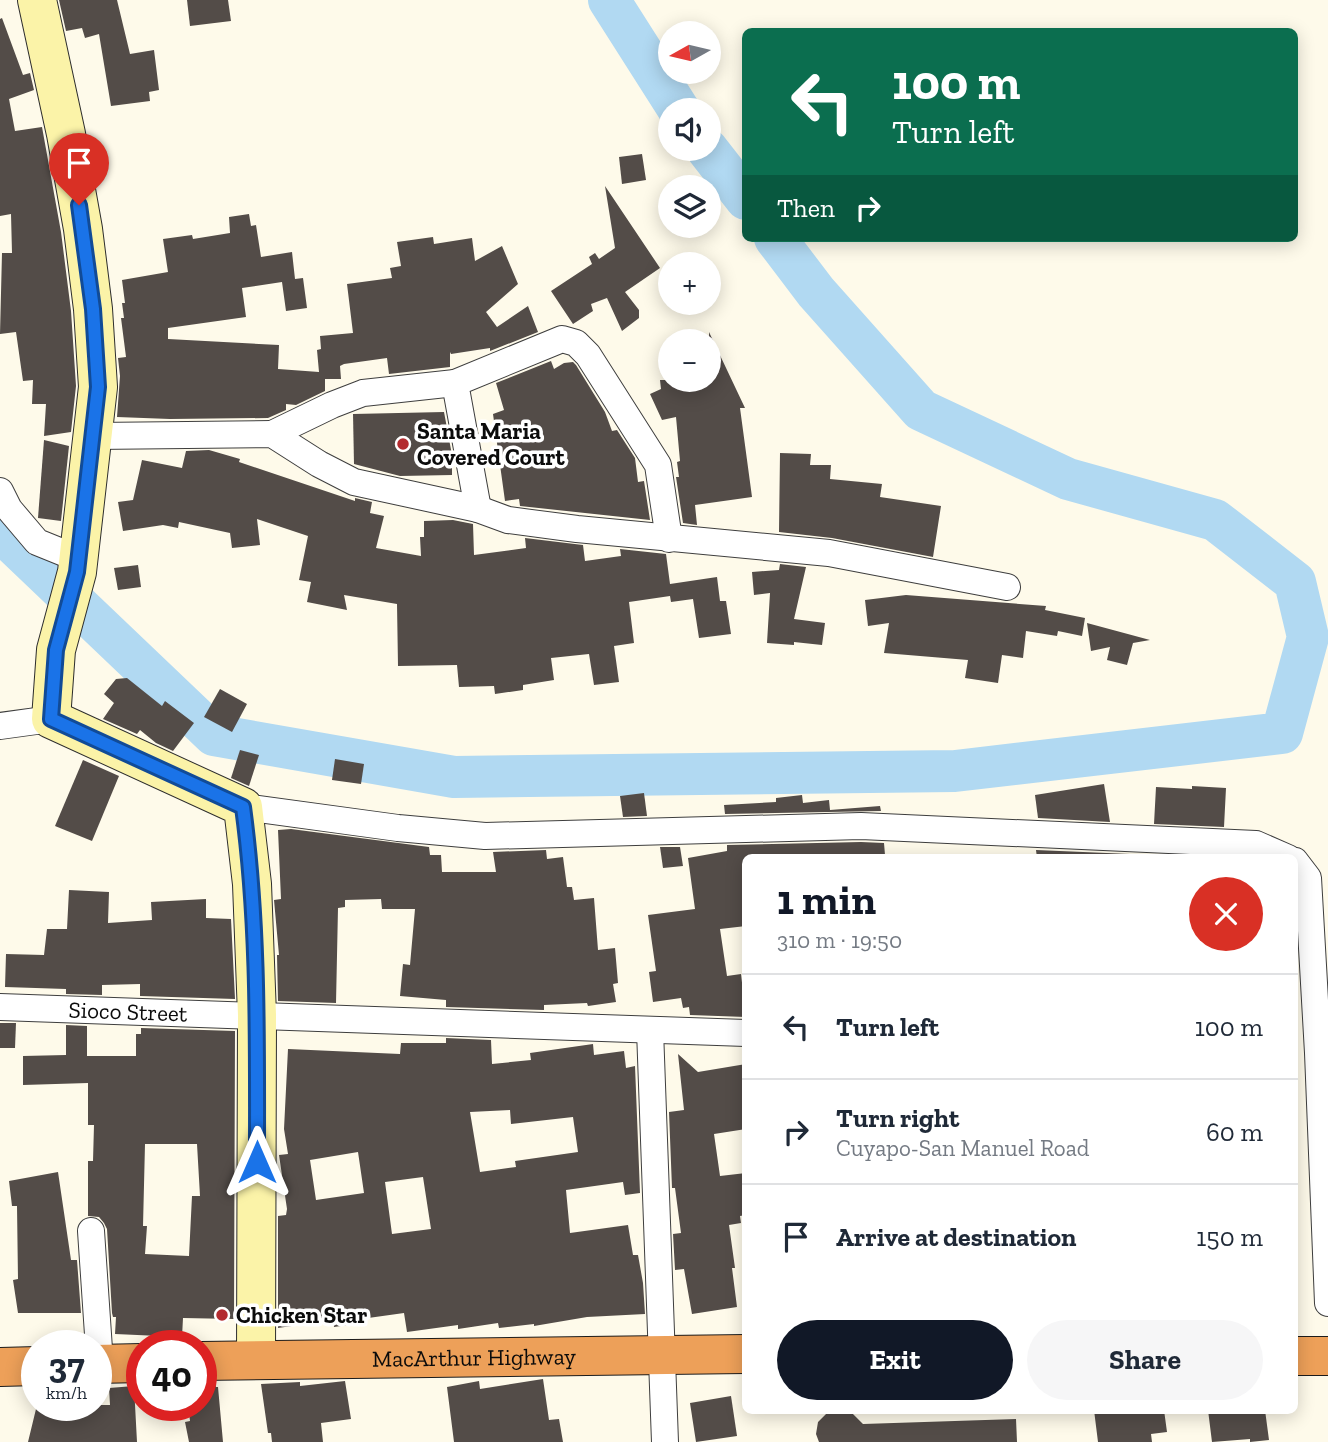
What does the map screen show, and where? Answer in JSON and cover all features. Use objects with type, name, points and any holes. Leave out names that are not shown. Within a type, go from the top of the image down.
[{"type":"highway","name":"MacArthur Highway","points":[[217,1361],[742,1354]]},
{"type":"highway","points":[[1298,1356],[1328,1356]]},
{"type":"highway","points":[[0,1367],[21,1366]]},
{"type":"street","points":[[37,0],[69,148],[83,229],[93,309],[98,387],[78,565],[56,650],[51,719]]},
{"type":"street","points":[[94,436],[272,434],[331,405],[363,393],[455,383],[562,339],[576,342],[588,355],[658,465],[669,538]]},
{"type":"street","points":[[455,383],[478,509]]},
{"type":"street","points":[[272,434],[319,464],[354,482],[478,509],[508,520],[545,526],[852,556],[1007,587]]},
{"type":"street","points":[[0,491],[9,509],[37,542],[78,565]]},
{"type":"street","points":[[0,726],[51,719],[243,807],[398,828],[485,836],[861,827],[1256,844],[1279,854]]},
{"type":"street","points":[[243,807],[252,884],[257,1016],[256,1360]]},
{"type":"street","points":[[1298,865],[1308,878],[1314,1053],[1328,1303]]},
{"type":"street","name":"Sioco Street","points":[[0,1007],[742,1033]]},
{"type":"street","points":[[650,1030],[664,1442]]},
{"type":"street","points":[[91,1231],[96,1330]]},
{"type":"building","points":[[59,0],[117,0],[130,54],[154,50],[159,90],[149,92],[150,101],[111,106],[99,34],[85,38],[82,28],[66,31]]},
{"type":"building","points":[[187,0],[228,0],[231,21],[190,26]]},
{"type":"building","points":[[2,18],[23,75],[30,73],[34,90],[9,99],[15,131],[42,127],[61,232],[71,311],[76,386],[71,432],[44,436],[46,404],[32,404],[33,380],[23,381],[16,332],[0,334],[2,253],[12,253],[11,214],[0,216]]},
{"type":"building","points":[[642,154],[646,180],[622,184],[619,157]]},
{"type":"building","points":[[605,186],[658,265],[658,269],[625,292],[639,310],[639,318],[622,331],[607,298],[591,304],[593,311],[573,324],[551,291],[592,264],[589,257],[595,253],[599,259],[615,248]]},
{"type":"building","points":[[249,214],[251,226],[256,225],[261,257],[292,252],[295,279],[303,278],[307,308],[286,311],[282,282],[242,288],[246,317],[168,328],[168,339],[279,345],[278,369],[319,372],[317,350],[321,349],[320,336],[353,333],[347,284],[392,278],[390,268],[401,266],[397,242],[433,237],[434,244],[472,238],[475,261],[502,246],[518,284],[486,312],[497,327],[528,306],[538,332],[490,351],[490,348],[450,352],[450,367],[389,374],[387,358],[344,364],[340,366],[341,379],[325,379],[325,391],[296,405],[286,404],[286,410],[268,418],[117,417],[120,376],[118,358],[126,357],[121,318],[124,318],[122,303],[125,303],[122,280],[168,272],[163,239],[192,235],[193,239],[230,233],[229,217]]},
{"type":"building","points":[[721,357],[745,408],[740,408],[752,497],[695,505],[697,525],[683,523],[676,477],[679,477],[677,462],[680,461],[676,417],[662,420],[650,394],[658,390],[721,392]]},
{"type":"building","points":[[551,361],[554,369],[564,363],[573,362],[576,365],[605,412],[612,431],[617,430],[635,458],[638,482],[644,481],[650,520],[520,506],[519,499],[505,501],[493,414],[504,410],[496,383]]},
{"type":"building","name":"Santa Maria Covered Court","points":[[444,412],[452,455],[452,475],[400,476],[354,464],[353,414]]},
{"type":"building","points":[[44,440],[69,446],[61,521],[38,518]]},
{"type":"building","points":[[209,450],[355,501],[355,498],[372,502],[370,513],[384,516],[376,548],[421,556],[420,537],[424,537],[424,521],[453,520],[473,524],[474,555],[526,548],[525,538],[583,545],[585,561],[621,556],[620,549],[666,554],[670,584],[717,577],[720,601],[726,601],[731,634],[699,638],[693,599],[671,602],[670,596],[629,602],[634,643],[614,646],[619,682],[594,685],[589,654],[551,658],[554,680],[523,685],[523,690],[495,694],[494,686],[459,687],[457,665],[398,666],[397,604],[344,595],[347,610],[307,602],[311,582],[299,580],[308,536],[257,519],[260,545],[232,548],[230,533],[179,522],[178,528],[163,525],[123,531],[118,502],[133,500],[142,460],[182,468],[186,451]]},
{"type":"building","points":[[780,453],[811,454],[810,465],[831,465],[830,479],[882,484],[880,497],[941,506],[933,557],[832,538],[779,532]]},
{"type":"building","points":[[780,564],[806,567],[794,619],[825,623],[822,645],[767,643],[770,593],[754,595],[752,572],[779,570]]},
{"type":"building","points":[[138,565],[141,587],[118,590],[114,568]]},
{"type":"building","points":[[906,595],[1046,606],[1045,610],[1085,618],[1082,636],[1058,631],[1057,636],[1026,631],[1023,658],[1002,655],[998,683],[965,678],[968,660],[884,653],[889,623],[868,626],[865,600]]},
{"type":"building","points":[[1087,623],[1150,640],[1133,643],[1127,665],[1107,660],[1110,647],[1091,651]]},
{"type":"building","points":[[127,678],[162,706],[165,701],[194,723],[173,751],[156,743],[140,730],[137,734],[103,719],[114,703],[104,694],[116,679]]},
{"type":"building","points":[[220,689],[247,704],[232,732],[204,717]]},
{"type":"building","points":[[240,750],[259,755],[249,786],[231,778]]},
{"type":"building","points":[[335,759],[364,764],[361,784],[332,780]]},
{"type":"building","points":[[83,760],[119,776],[92,841],[55,826]]},
{"type":"building","points":[[1104,784],[1110,822],[1038,818],[1035,795]]},
{"type":"building","points":[[1192,786],[1226,788],[1224,827],[1154,824],[1156,787],[1192,789]]},
{"type":"building","points":[[644,793],[647,816],[623,817],[620,796]]},
{"type":"building","points":[[802,795],[803,803],[829,800],[830,810],[880,806],[881,811],[725,814],[724,805],[776,802],[776,798]]},
{"type":"building","points":[[291,829],[429,847],[430,855],[441,855],[442,872],[496,872],[493,852],[546,850],[547,859],[563,857],[567,887],[572,887],[574,900],[594,898],[598,950],[615,948],[618,983],[613,984],[616,1002],[588,1006],[587,1003],[544,1005],[544,1010],[446,1007],[446,1000],[400,996],[403,964],[410,965],[415,909],[382,909],[381,899],[345,900],[345,907],[338,908],[336,1003],[278,1001],[279,955],[274,900],[281,899],[278,830]]},
{"type":"building","points":[[884,843],[885,854],[742,854],[742,926],[720,929],[727,976],[741,974],[742,1017],[690,1015],[689,1007],[683,1008],[681,998],[653,1002],[649,972],[656,971],[648,915],[695,909],[688,858],[727,851],[727,845]]},
{"type":"building","points":[[660,847],[680,847],[683,866],[663,868]]},
{"type":"building","points":[[1036,850],[1130,854],[1036,854]]},
{"type":"building","points":[[69,890],[109,892],[108,923],[152,920],[151,902],[206,899],[206,918],[231,919],[235,999],[140,996],[140,984],[102,985],[102,995],[66,994],[66,989],[5,987],[6,954],[44,955],[47,929],[67,929]]},
{"type":"building","points":[[0,1023],[16,1023],[15,1048],[0,1048]]},
{"type":"building","points":[[66,1025],[87,1026],[87,1056],[136,1056],[136,1034],[141,1034],[141,1028],[235,1031],[234,1319],[183,1318],[182,1330],[126,1330],[126,1334],[115,1334],[116,1317],[113,1317],[112,1313],[107,1229],[99,1217],[88,1216],[88,1161],[93,1161],[94,1125],[88,1125],[88,1083],[23,1085],[23,1056],[66,1055]],"holes":[[[145,1144],[197,1144],[200,1196],[192,1196],[189,1256],[145,1254]]]},
{"type":"building","points":[[446,1038],[491,1040],[492,1064],[531,1060],[530,1053],[593,1044],[594,1055],[624,1051],[626,1068],[635,1066],[640,1193],[625,1195],[623,1182],[566,1190],[570,1233],[628,1225],[633,1255],[638,1255],[645,1314],[587,1317],[534,1326],[499,1328],[498,1323],[407,1332],[404,1313],[361,1319],[361,1323],[334,1327],[333,1320],[278,1328],[278,1216],[286,1215],[287,1209],[279,1155],[288,1154],[284,1129],[288,1049],[400,1054],[401,1043],[446,1043]],"holes":[[[510,1110],[511,1124],[573,1117],[578,1152],[515,1161],[516,1167],[480,1172],[470,1112]],[[358,1152],[364,1193],[316,1200],[310,1160]],[[423,1177],[431,1229],[392,1234],[385,1182]]]},
{"type":"building","points":[[678,1054],[698,1072],[742,1065],[742,1130],[714,1134],[720,1176],[742,1173],[741,1223],[729,1225],[737,1307],[692,1314],[684,1269],[675,1270],[673,1234],[681,1233],[675,1188],[672,1188],[669,1112],[684,1110]]},
{"type":"building","points":[[58,1172],[71,1260],[77,1260],[81,1313],[18,1313],[13,1280],[18,1279],[17,1206],[12,1206],[9,1181]]},
{"type":"building","points":[[543,1379],[549,1420],[559,1419],[563,1442],[454,1442],[447,1387],[479,1381],[480,1389]]},
{"type":"building","points":[[345,1381],[351,1419],[321,1423],[323,1442],[272,1442],[271,1433],[268,1433],[261,1384],[300,1382],[300,1386]]},
{"type":"building","points":[[126,1387],[126,1421],[136,1421],[137,1442],[28,1442],[33,1421],[112,1421],[112,1388]]},
{"type":"building","points":[[218,1387],[223,1442],[189,1442],[185,1422],[217,1421]]},
{"type":"building","points":[[731,1396],[737,1436],[696,1442],[690,1403]]},
{"type":"building","points":[[826,1414],[853,1414],[863,1424],[1016,1419],[1017,1442],[819,1442],[816,1434],[818,1422]]},
{"type":"building","points":[[1094,1414],[1165,1414],[1167,1432],[1151,1434],[1152,1442],[1098,1442]]},
{"type":"building","points":[[1208,1414],[1266,1414],[1269,1440],[1212,1442]]},
{"type":"waterway","points":[[609,0],[671,98]]},
{"type":"waterway","points":[[716,161],[742,194]]},
{"type":"waterway","points":[[0,531],[214,735],[454,777],[955,771],[1282,733],[1308,637],[1295,582],[1215,520],[1068,479],[921,410],[816,292],[778,242]]},
{"type":"place","name":"Santa Maria Covered Court","points":[[403,444]]},
{"type":"place","name":"Chicken Star","points":[[222,1315]]},
{"type":"route","points":[[79,205],[93,309],[98,387],[77,572],[56,650],[51,719],[243,807],[252,884],[257,1016],[257,1162]]}]
